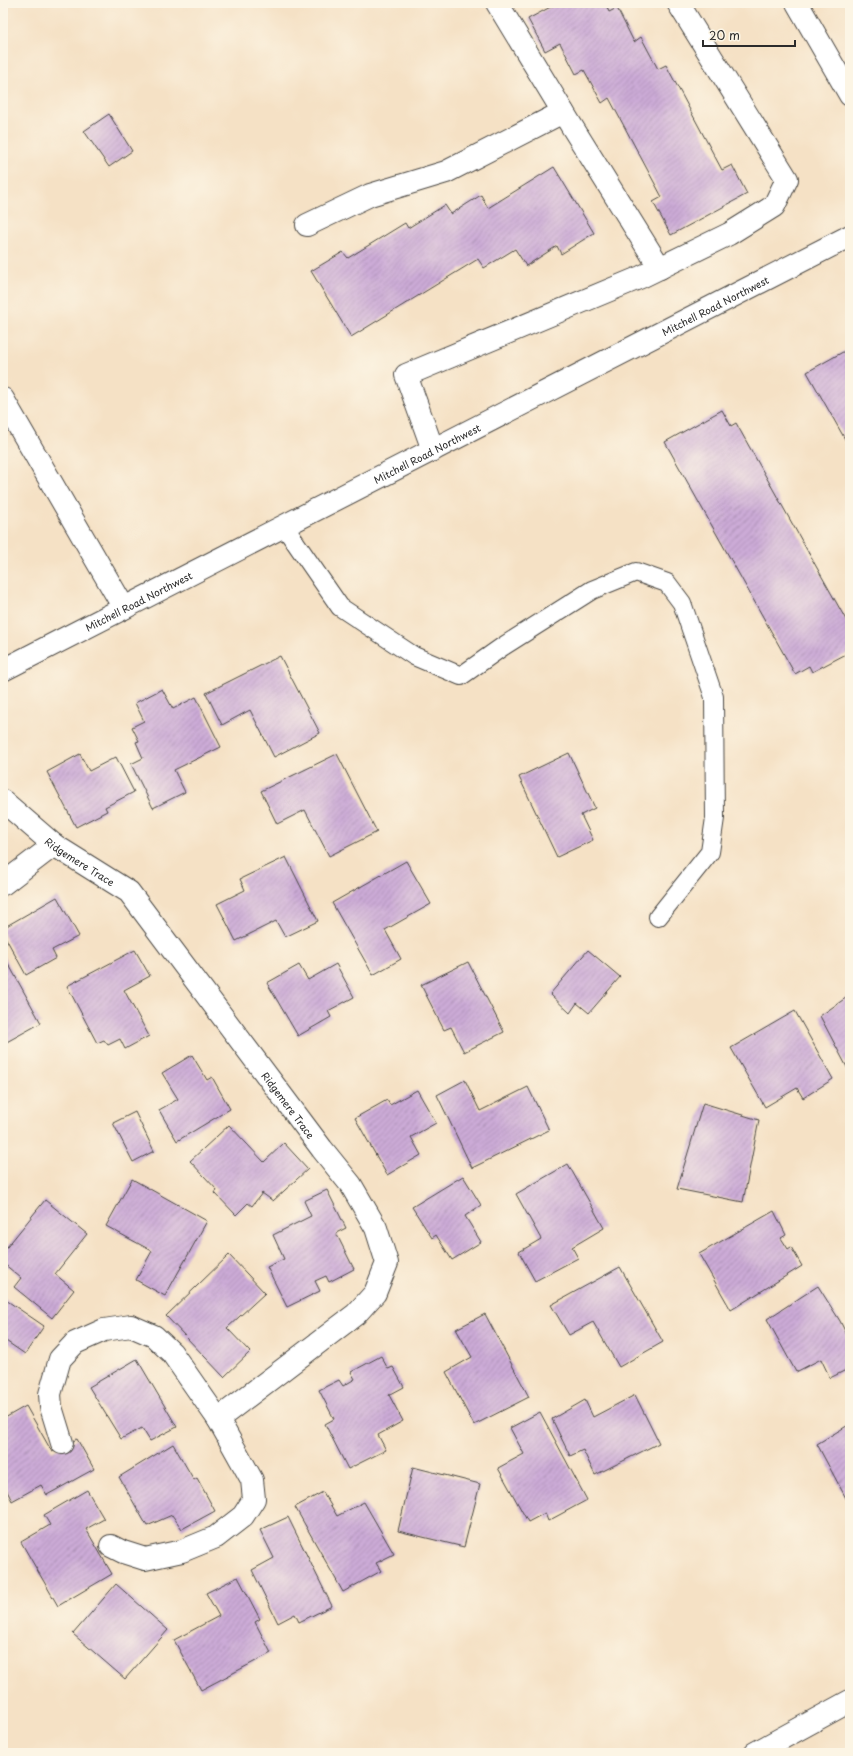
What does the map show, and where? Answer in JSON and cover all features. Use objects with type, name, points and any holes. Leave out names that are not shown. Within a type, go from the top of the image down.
[{"type":"street","points":[[497,3],[660,268]]},
{"type":"street","points":[[433,450],[406,375],[660,268],[729,234],[774,206],[787,179],[678,3]]},
{"type":"street","points":[[797,3],[850,95]]},
{"type":"street","points":[[307,225],[370,195],[446,172],[563,112]]},
{"type":"street","name":"Mitchell Road Northwest","points":[[3,670],[850,236]]},
{"type":"street","points":[[3,399],[124,608]]},
{"type":"street","name":"Ridgemere Trace","points":[[3,801],[54,845],[129,892],[322,1149],[351,1185],[376,1228],[387,1263],[375,1293],[356,1314],[218,1418]]},
{"type":"street","points":[[3,884],[54,845]]},
{"type":"street","points":[[62,1443],[51,1407],[50,1394],[60,1359],[75,1343],[104,1330],[131,1326],[154,1336],[172,1353],[218,1418],[252,1480],[254,1499],[243,1516],[216,1537],[182,1551],[145,1559],[123,1552],[111,1546]]},
{"type":"street","points":[[755,1753],[850,1700]]},
{"type":"lane","points":[[284,526],[340,607],[414,656],[461,676],[502,647],[592,590],[636,572],[667,583],[682,603],[714,697],[714,818],[710,852],[658,917]]},
{"type":"building","points":[[558,3],[605,3],[609,12],[617,8],[634,42],[641,37],[658,69],[666,65],[722,170],[732,165],[747,194],[671,235],[653,202],[662,197],[609,98],[602,103],[584,70],[576,74],[560,43],[545,51],[528,19]]},
{"type":"building","points":[[109,114],[132,151],[109,167],[84,131]]},
{"type":"building","points":[[554,167],[594,233],[561,254],[557,246],[526,266],[515,249],[484,268],[478,259],[351,337],[311,271],[343,252],[348,258],[405,223],[408,228],[445,205],[451,214],[481,195],[488,208]]},
{"type":"building","points":[[850,348],[850,448],[807,372]]},
{"type":"building","points":[[722,410],[731,426],[736,423],[850,627],[850,634],[848,636],[850,640],[850,652],[812,672],[809,666],[795,674],[665,442]]},
{"type":"building","points":[[280,656],[320,733],[274,757],[250,710],[222,725],[206,693]]},
{"type":"building","points":[[162,689],[173,709],[196,697],[221,747],[174,770],[185,792],[153,808],[131,764],[143,758],[136,742],[139,741],[132,727],[144,721],[135,703]]},
{"type":"building","points":[[569,753],[595,808],[581,815],[593,840],[557,857],[519,777]]},
{"type":"building","points":[[80,754],[89,771],[116,757],[134,792],[105,807],[107,811],[76,827],[47,772]]},
{"type":"building","points":[[337,754],[377,832],[329,856],[305,810],[277,824],[261,791]]},
{"type":"building","points":[[286,857],[318,921],[285,937],[276,921],[236,941],[217,904],[245,890],[240,879]]},
{"type":"building","points":[[406,861],[431,904],[385,930],[401,959],[373,975],[332,903]]},
{"type":"building","points":[[57,897],[79,936],[52,950],[56,958],[26,975],[3,933],[3,928]]},
{"type":"building","points":[[135,950],[150,976],[124,990],[149,1036],[125,1049],[120,1039],[108,1045],[104,1040],[97,1043],[67,986]]},
{"type":"building","points":[[588,950],[620,977],[589,1013],[577,1003],[570,1013],[550,994]]},
{"type":"building","points":[[3,954],[41,1023],[3,1044]]},
{"type":"building","points":[[468,962],[504,1032],[464,1052],[451,1027],[444,1030],[421,985]]},
{"type":"building","points":[[336,964],[354,997],[328,1011],[331,1017],[298,1036],[267,983],[299,965],[308,980]]},
{"type":"building","points":[[850,995],[850,1073],[820,1016]]},
{"type":"building","points":[[795,1011],[833,1079],[803,1098],[797,1088],[765,1107],[731,1048]]},
{"type":"building","points":[[192,1055],[207,1080],[212,1077],[230,1109],[177,1141],[159,1110],[178,1099],[162,1073]]},
{"type":"building","points":[[465,1080],[480,1111],[528,1087],[549,1130],[472,1168],[437,1095]]},
{"type":"building","points":[[417,1090],[436,1123],[411,1137],[421,1155],[387,1175],[355,1118],[387,1100],[390,1105]]},
{"type":"building","points":[[703,1103],[759,1120],[743,1202],[677,1189]]},
{"type":"building","points":[[135,1112],[154,1151],[133,1162],[113,1123]]},
{"type":"building","points":[[229,1125],[264,1162],[284,1143],[308,1169],[273,1201],[262,1193],[252,1206],[248,1203],[236,1215],[215,1193],[217,1190],[190,1161]]},
{"type":"building","points":[[568,1164],[604,1228],[572,1247],[578,1258],[535,1281],[519,1252],[541,1239],[516,1194]]},
{"type":"building","points":[[463,1176],[481,1205],[465,1216],[481,1242],[452,1260],[436,1235],[432,1238],[412,1207]]},
{"type":"building","points":[[132,1179],[207,1221],[165,1296],[136,1280],[152,1251],[106,1226]]},
{"type":"building","points":[[327,1190],[346,1228],[336,1233],[354,1269],[329,1282],[326,1276],[315,1281],[320,1291],[287,1307],[267,1267],[284,1259],[273,1235],[311,1216],[304,1201]]},
{"type":"building","points":[[45,1200],[87,1234],[55,1274],[74,1290],[52,1318],[14,1287],[21,1278],[3,1263],[3,1252]]},
{"type":"building","points":[[774,1211],[786,1235],[781,1238],[788,1249],[791,1247],[802,1266],[731,1310],[699,1254]]},
{"type":"building","points":[[229,1255],[265,1293],[227,1328],[250,1352],[224,1377],[166,1316]]},
{"type":"building","points":[[620,1267],[663,1342],[619,1367],[593,1322],[569,1335],[551,1305]]},
{"type":"building","points":[[818,1286],[840,1321],[850,1341],[850,1368],[830,1378],[821,1359],[796,1372],[767,1319]]},
{"type":"building","points":[[3,1298],[44,1326],[25,1354],[3,1339]]},
{"type":"building","points":[[485,1314],[529,1397],[474,1425],[446,1372],[472,1357],[456,1329]]},
{"type":"building","points":[[381,1356],[388,1369],[393,1367],[404,1387],[389,1395],[403,1421],[378,1435],[386,1450],[348,1469],[325,1424],[334,1419],[319,1390],[339,1380],[343,1386],[355,1379],[351,1372]]},
{"type":"building","points":[[137,1359],[177,1427],[150,1441],[142,1428],[121,1439],[89,1387]]},
{"type":"building","points":[[635,1395],[659,1443],[595,1475],[583,1450],[570,1456],[552,1419],[585,1400],[593,1417]]},
{"type":"building","points":[[26,1406],[52,1452],[77,1439],[94,1469],[47,1495],[41,1485],[12,1501],[3,1483],[3,1419]]},
{"type":"building","points":[[540,1412],[587,1500],[548,1521],[545,1513],[528,1522],[498,1468],[524,1454],[510,1428]]},
{"type":"building","points":[[850,1424],[850,1500],[848,1502],[817,1444]]},
{"type":"building","points":[[173,1444],[194,1480],[197,1478],[215,1511],[182,1529],[172,1515],[147,1526],[119,1477]]},
{"type":"building","points":[[413,1467],[480,1484],[464,1547],[398,1531]]},
{"type":"building","points":[[87,1490],[104,1519],[86,1529],[112,1574],[58,1606],[21,1542],[50,1525],[44,1515]]},
{"type":"building","points":[[323,1492],[337,1516],[364,1502],[394,1554],[376,1563],[381,1571],[343,1592],[295,1507]]},
{"type":"building","points":[[288,1517],[332,1606],[299,1622],[295,1614],[278,1623],[252,1570],[274,1558],[260,1530]]},
{"type":"building","points":[[238,1577],[260,1619],[255,1622],[271,1653],[201,1690],[174,1640],[219,1616],[206,1593]]},
{"type":"building","points":[[116,1584],[168,1630],[125,1679],[73,1634]]}]
